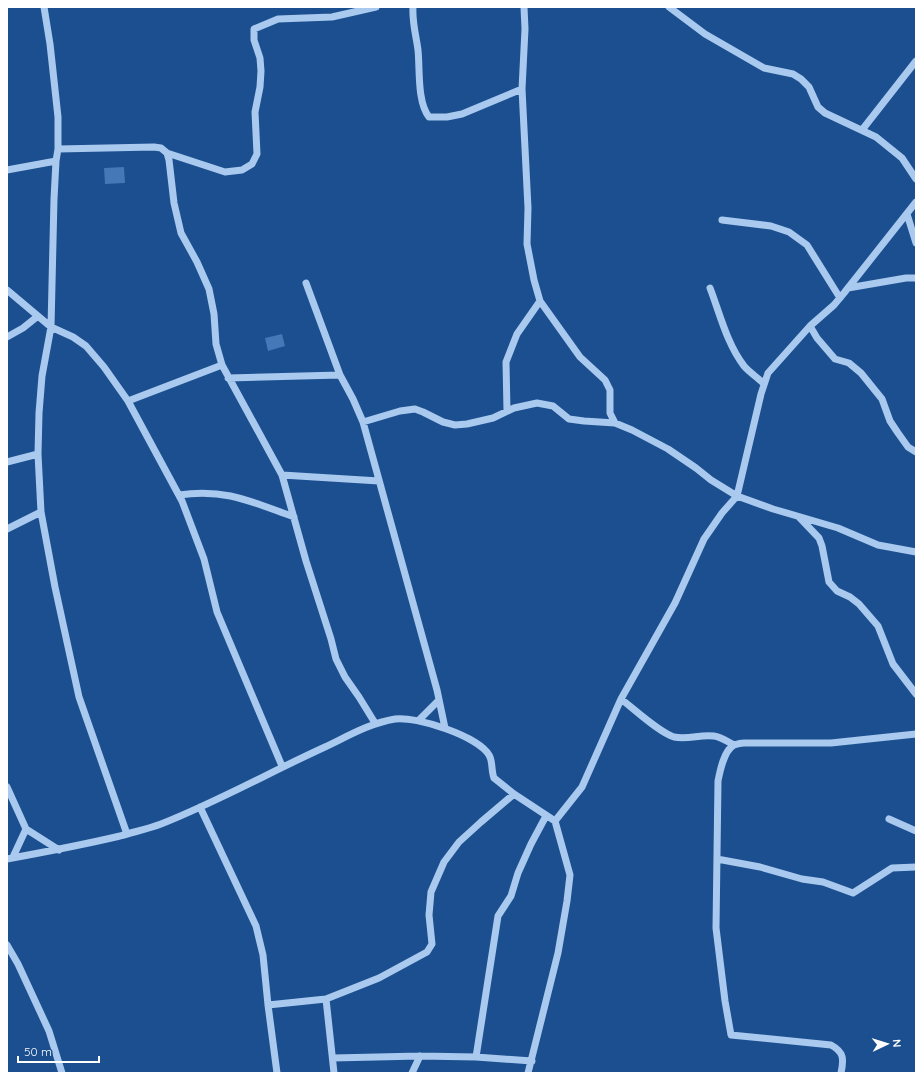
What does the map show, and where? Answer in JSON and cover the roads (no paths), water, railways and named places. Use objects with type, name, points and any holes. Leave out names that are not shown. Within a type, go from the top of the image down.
[{"type":"street","points":[[44,7],[57,96],[58,149],[56,161],[51,327],[42,376],[39,413],[38,454],[41,512],[55,587],[79,698],[128,834]]},
{"type":"street","points":[[166,153],[225,172],[242,170],[252,164],[257,154],[255,112],[260,87],[261,71],[260,58],[254,40],[254,29],[278,19],[332,18],[376,7]]},
{"type":"street","points":[[413,7],[412,22],[418,51],[421,92],[424,112],[429,117],[447,117],[462,114],[522,89]]},
{"type":"street","points":[[524,7],[525,28],[522,89],[528,208],[527,244],[534,280],[540,301],[580,357],[605,380],[610,390],[610,413],[614,423]]},
{"type":"street","points":[[669,7],[706,34],[764,68],[793,74],[801,79],[809,87],[815,102],[825,113],[876,136],[902,158],[916,178]]},
{"type":"street","points":[[862,130],[916,60]]},
{"type":"street","points":[[58,149],[154,147],[161,148],[166,153],[169,160],[174,203],[181,233],[197,262],[209,289],[214,314],[216,344],[222,365],[282,475],[336,659],[345,678],[376,724]]},
{"type":"street","points":[[7,170],[56,161]]},
{"type":"street","points":[[555,821],[582,787],[621,699],[675,603],[704,539],[722,513],[737,496],[763,383],[768,373],[810,326],[840,298],[916,202]]},
{"type":"street","points":[[907,214],[916,243]]},
{"type":"street","points":[[722,220],[771,226],[789,232],[807,245],[840,298]]},
{"type":"street","points":[[848,288],[900,279],[916,278]]},
{"type":"street","points":[[306,283],[340,375],[363,422],[439,700],[445,728]]},
{"type":"street","points":[[710,288],[729,339],[736,352],[745,367],[763,383]]},
{"type":"street","points":[[7,290],[51,327],[73,337],[86,346],[104,367],[128,401],[179,495],[204,559],[217,612],[282,766]]},
{"type":"street","points":[[507,411],[506,362],[517,334],[540,301]]},
{"type":"street","points":[[7,337],[23,328],[38,316]]},
{"type":"street","points":[[810,326],[817,338],[835,359],[849,363],[861,373],[882,399],[890,421],[898,433],[908,447],[916,452]]},
{"type":"street","points":[[128,401],[222,365]]},
{"type":"street","points":[[228,378],[340,375]]},
{"type":"street","points":[[363,422],[400,411],[415,409],[443,422],[455,425],[467,424],[493,418],[514,408],[537,403],[553,406],[569,419],[614,423],[632,430],[668,449],[711,480],[737,496],[773,509],[838,528],[878,545],[916,552]]},
{"type":"street","points":[[7,462],[38,454]]},
{"type":"street","points":[[282,475],[379,482]]},
{"type":"street","points":[[179,495],[213,493],[234,496],[294,517]]},
{"type":"street","points":[[7,529],[41,512]]},
{"type":"street","points":[[797,515],[819,538],[829,582],[837,591],[850,597],[859,604],[878,626],[893,664],[916,694]]},
{"type":"street","points":[[621,699],[661,730],[673,736],[686,738],[716,736],[734,745]]},
{"type":"street","points":[[419,720],[439,700]]},
{"type":"street","points":[[10,858],[59,850],[128,834],[159,825],[245,786],[282,766],[376,724],[397,719],[419,720],[460,734],[487,752],[490,757],[494,778],[514,794],[555,821],[570,875],[558,953],[528,1073]]},
{"type":"street","points":[[840,1073],[843,1057],[839,1049],[831,1045],[731,1035],[725,1001],[716,928],[718,781],[721,764],[734,745],[744,743],[831,743],[916,734]]},
{"type":"street","points":[[7,787],[26,829],[59,850]]},
{"type":"street","points":[[268,1005],[326,999],[379,978],[427,952],[432,944],[429,915],[431,892],[444,862],[459,842],[514,794]]},
{"type":"street","points":[[200,807],[256,926],[264,955],[268,1005],[278,1073]]},
{"type":"street","points":[[476,1057],[498,916],[511,896],[527,851],[546,816]]},
{"type":"street","points":[[889,819],[916,831]]},
{"type":"street","points":[[10,858],[26,829]]},
{"type":"street","points":[[717,859],[760,867],[802,879],[823,882],[853,893],[892,868],[916,867]]},
{"type":"street","points":[[7,945],[18,964],[49,1031],[62,1073]]},
{"type":"street","points":[[326,999],[334,1073]]},
{"type":"street","points":[[333,1058],[420,1056],[476,1057],[532,1061]]},
{"type":"street","points":[[412,1073],[420,1056]]}]
